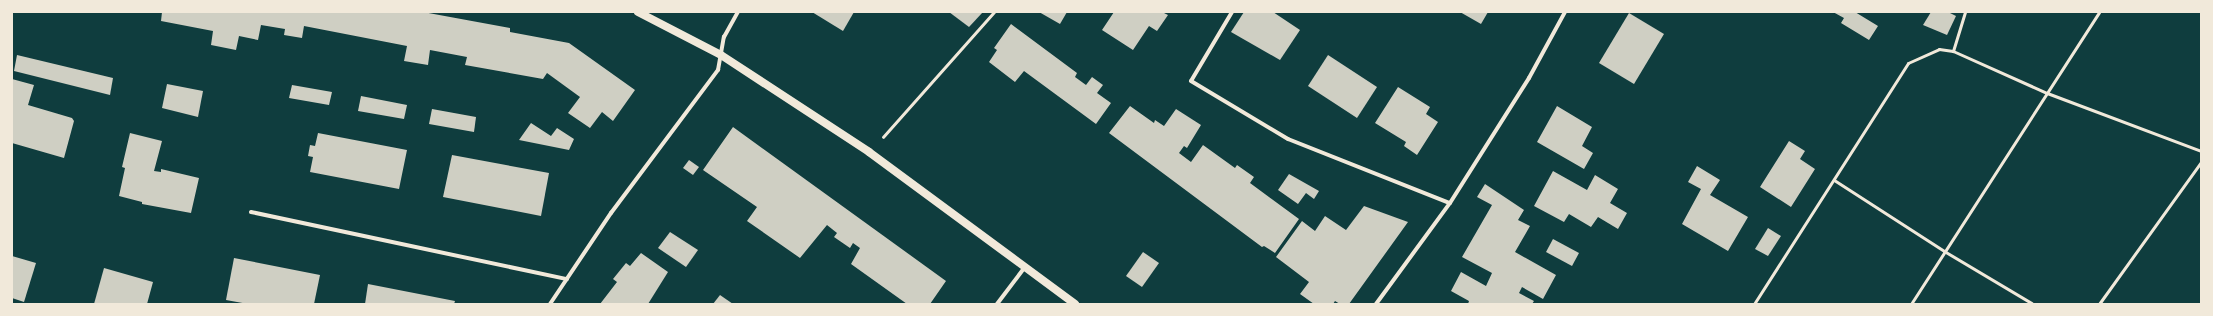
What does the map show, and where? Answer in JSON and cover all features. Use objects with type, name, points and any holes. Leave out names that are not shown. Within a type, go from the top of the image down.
[{"type":"main road","points":[[638,12],[721,55],[869,152],[1075,304]]},
{"type":"street","points":[[550,304],[611,213],[718,70],[724,37],[738,12]]},
{"type":"street","points":[[1232,12],[1190,81],[1288,139],[1450,203]]},
{"type":"street","points":[[1376,304],[1450,203],[1529,78],[1565,12]]},
{"type":"street","points":[[252,212],[567,279]]},
{"type":"street","points":[[997,304],[1026,267]]},
{"type":"lane","points":[[1953,51],[1965,12]]},
{"type":"lane","points":[[1911,304],[2100,12]]},
{"type":"lane","points":[[1754,304],[1908,63],[1939,49],[1953,51],[2047,93],[2201,151]]},
{"type":"lane","points":[[2099,304],[2201,162]]},
{"type":"lane","points":[[1834,180],[1944,251],[2033,304]]},
{"type":"path","points":[[869,152],[994,12]]},
{"type":"building","points":[[162,12],[423,12],[510,28],[510,32],[569,43],[635,90],[613,121],[602,112],[590,128],[568,113],[580,97],[547,73],[543,79],[465,65],[467,57],[430,50],[428,65],[404,61],[407,46],[304,26],[302,38],[284,35],[285,29],[261,25],[258,40],[239,36],[236,50],[211,45],[213,31],[161,21]]},
{"type":"building","points":[[812,12],[854,12],[843,31]]},
{"type":"building","points":[[949,12],[983,12],[969,27]]},
{"type":"building","points":[[1039,12],[1067,12],[1060,24]]},
{"type":"building","points":[[1114,12],[1162,12],[1168,15],[1157,31],[1149,26],[1133,50],[1102,30]]},
{"type":"building","points":[[1244,12],[1273,12],[1300,30],[1280,60],[1231,32]]},
{"type":"building","points":[[1460,12],[1488,12],[1481,24]]},
{"type":"building","points":[[1833,12],[1855,12],[1878,26],[1869,40],[1841,23],[1844,18]]},
{"type":"building","points":[[1931,12],[1948,12],[1956,16],[1947,35],[1923,25]]},
{"type":"building","points":[[1629,13],[1664,34],[1634,84],[1599,63]]},
{"type":"building","points":[[1011,24],[1077,73],[1075,77],[1086,85],[1092,77],[1103,85],[1097,93],[1111,103],[1096,124],[1024,71],[1015,82],[989,62],[997,50],[994,48]]},
{"type":"building","points":[[17,55],[113,78],[110,95],[14,71]]},
{"type":"building","points":[[1328,55],[1377,87],[1357,118],[1308,86]]},
{"type":"building","points":[[12,79],[34,85],[28,105],[72,118],[74,121],[64,158],[12,143]]},
{"type":"building","points":[[167,84],[203,91],[198,117],[162,108]]},
{"type":"building","points":[[292,85],[332,92],[329,105],[289,98]]},
{"type":"building","points":[[1398,87],[1430,107],[1426,114],[1438,122],[1417,155],[1404,146],[1406,142],[1375,123]]},
{"type":"building","points":[[361,96],[407,105],[404,119],[358,111]]},
{"type":"building","points":[[1130,106],[1154,123],[1155,120],[1164,126],[1176,109],[1201,125],[1187,148],[1184,146],[1179,153],[1191,162],[1203,145],[1235,168],[1237,165],[1254,177],[1250,183],[1299,219],[1275,253],[1264,246],[1262,247],[1109,133]]},
{"type":"building","points":[[1557,106],[1592,127],[1582,146],[1593,153],[1584,169],[1537,142]]},
{"type":"building","points":[[432,109],[476,117],[474,132],[429,124]]},
{"type":"building","points":[[531,123],[551,136],[557,128],[574,139],[569,150],[519,140]]},
{"type":"building","points":[[733,127],[946,281],[930,304],[907,304],[851,264],[860,248],[853,243],[850,248],[834,237],[837,233],[827,225],[800,258],[747,221],[757,207],[703,170]]},
{"type":"building","points":[[130,133],[162,141],[154,171],[161,172],[161,169],[199,178],[191,213],[142,204],[142,202],[119,196],[125,168],[122,167]]},
{"type":"building","points":[[318,133],[407,150],[399,189],[310,172],[313,157],[308,156],[310,145],[315,146]]},
{"type":"building","points":[[1789,141],[1805,151],[1800,159],[1815,169],[1791,207],[1760,187]]},
{"type":"building","points":[[452,155],[549,173],[541,216],[443,197]]},
{"type":"building","points":[[689,160],[699,167],[693,175],[683,168]]},
{"type":"building","points":[[1697,166],[1720,180],[1710,195],[1748,217],[1728,251],[1682,224],[1701,189],[1688,182]]},
{"type":"building","points":[[1553,171],[1587,190],[1595,175],[1618,189],[1610,203],[1627,213],[1618,229],[1598,217],[1591,227],[1569,214],[1564,222],[1534,206]]},
{"type":"building","points":[[1289,174],[1319,191],[1314,199],[1306,193],[1298,204],[1278,190]]},
{"type":"building","points":[[1485,184],[1524,210],[1518,220],[1530,226],[1515,252],[1556,275],[1543,299],[1522,287],[1519,293],[1534,301],[1532,304],[1468,304],[1469,301],[1451,291],[1461,272],[1486,286],[1492,273],[1462,257],[1492,205],[1477,197]]},
{"type":"building","points":[[1364,206],[1408,222],[1349,304],[1340,304],[1335,301],[1333,304],[1314,304],[1300,294],[1309,282],[1276,257],[1302,221],[1315,231],[1325,216],[1346,230]]},
{"type":"building","points":[[1768,228],[1781,236],[1768,256],[1755,249]]},
{"type":"building","points":[[670,232],[698,250],[686,267],[658,248]]},
{"type":"building","points":[[1553,239],[1579,253],[1572,266],[1546,252]]},
{"type":"building","points":[[1143,252],[1159,263],[1142,287],[1126,276]]},
{"type":"building","points":[[641,253],[668,272],[648,304],[600,304],[617,282],[613,279],[626,263],[630,266]]},
{"type":"building","points":[[12,256],[36,263],[24,302],[12,298]]},
{"type":"building","points":[[234,258],[320,275],[314,304],[248,304],[226,300]]},
{"type":"building","points":[[104,268],[153,282],[147,304],[94,304]]},
{"type":"building","points":[[368,284],[455,301],[454,304],[365,304]]},
{"type":"building","points":[[720,295],[733,304],[713,304]]}]
